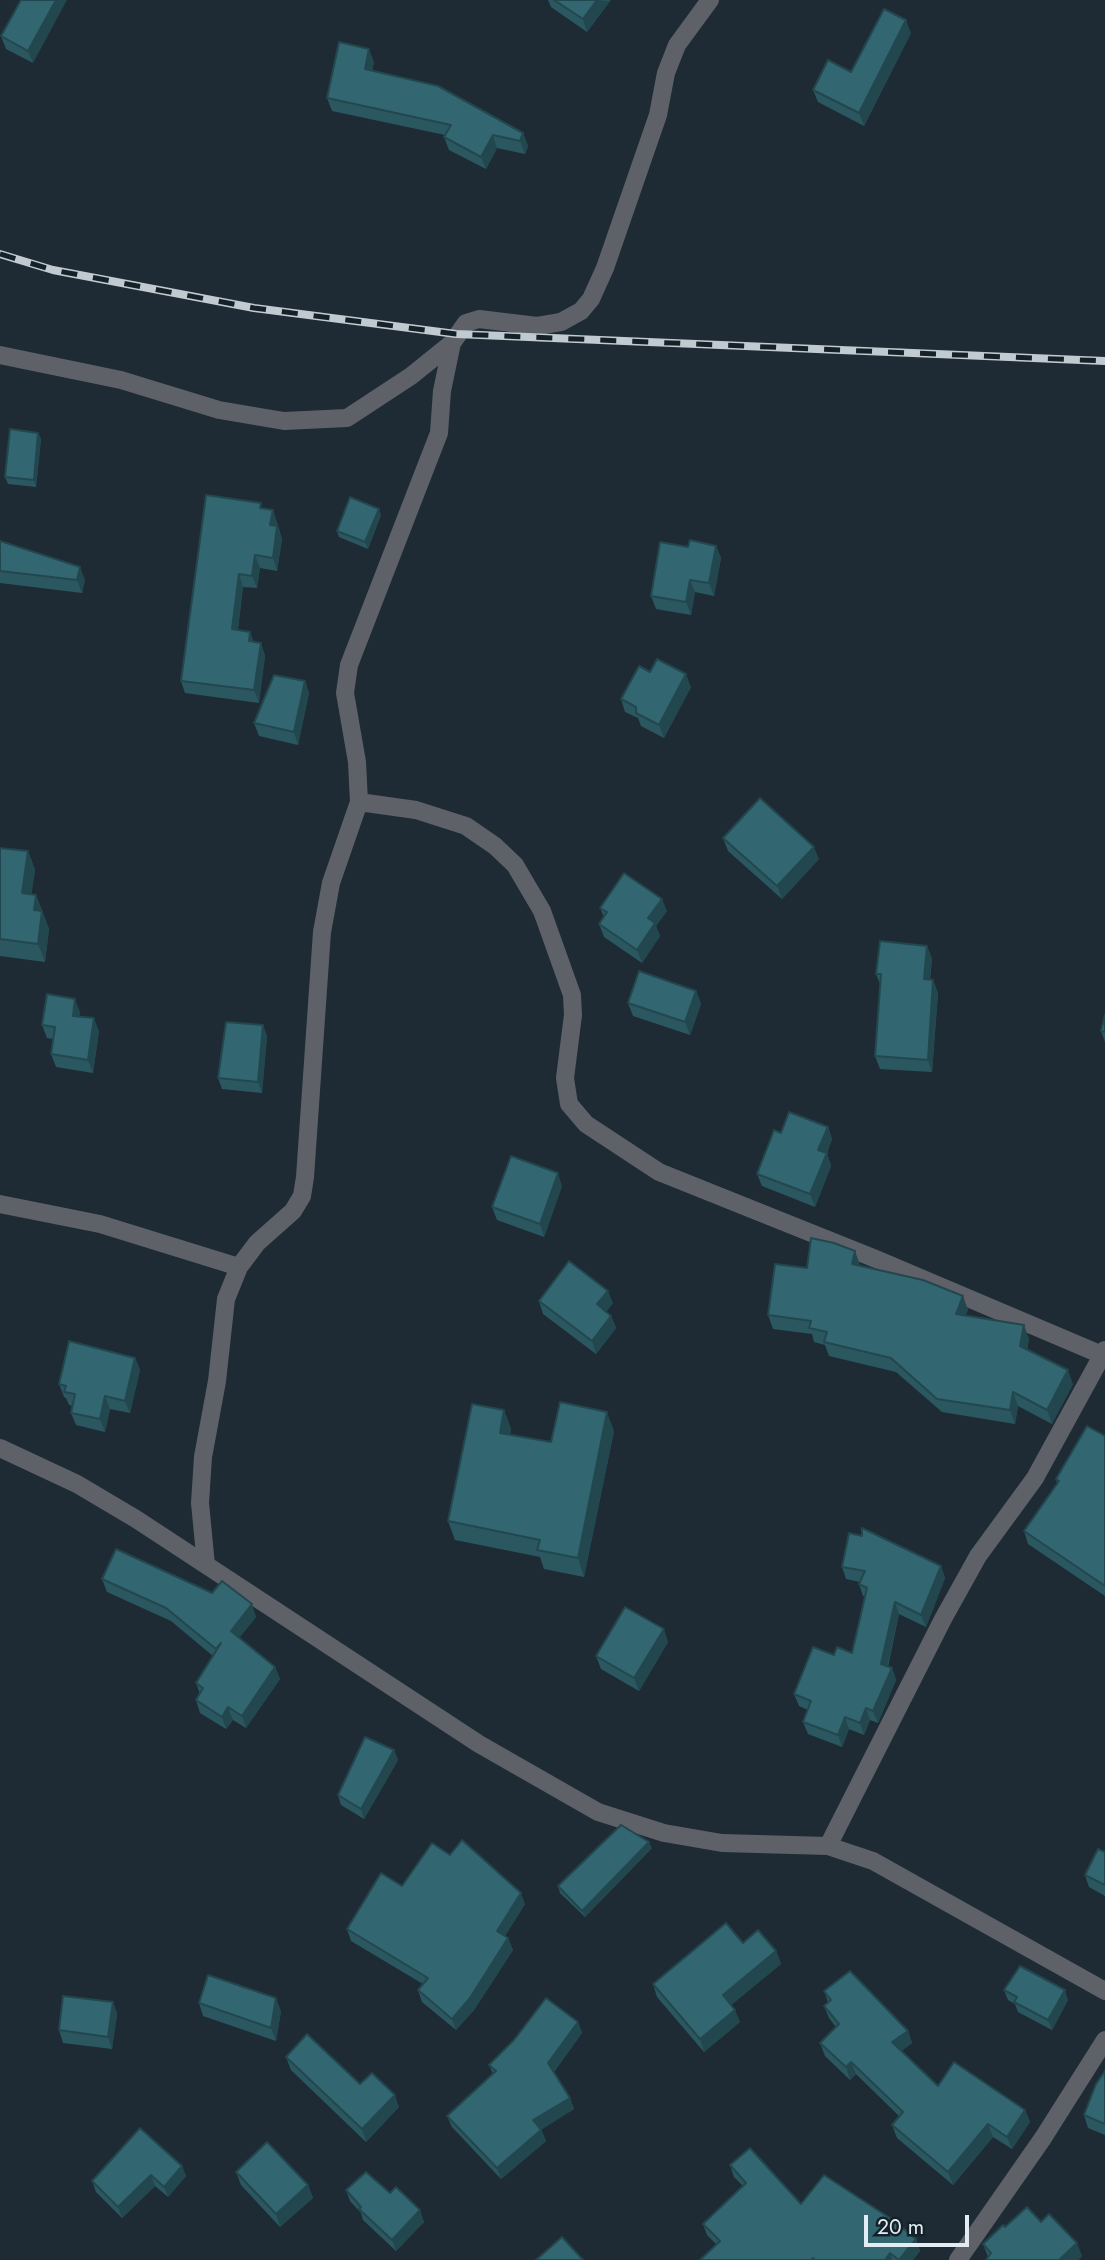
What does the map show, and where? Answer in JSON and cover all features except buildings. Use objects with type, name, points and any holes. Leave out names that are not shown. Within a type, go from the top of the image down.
[{"type":"street","points":[[0,355],[121,380],[219,410],[284,421],[347,418],[411,376],[452,343],[466,323],[479,319],[537,326],[561,322],[581,310],[591,299],[605,268],[658,115],[666,73],[677,44],[710,0]]},
{"type":"street","points":[[206,1565],[200,1503],[203,1457],[217,1381],[226,1298],[239,1268],[257,1243],[293,1211],[302,1196],[310,1134],[312,1055],[322,932],[331,883],[359,802],[357,762],[347,720],[345,692],[349,664],[439,433],[442,391],[452,343]]},
{"type":"street","points":[[359,802],[416,810],[466,827],[495,846],[515,865],[542,911],[572,995],[573,1016],[565,1078],[569,1104],[586,1124],[659,1172],[1103,1353],[1035,1478],[978,1556],[943,1619],[828,1846]]},
{"type":"street","points":[[0,1204],[100,1224],[239,1268]]},
{"type":"street","points":[[0,1448],[77,1484],[479,1744],[598,1812],[664,1833],[722,1843],[828,1846],[873,1861],[1105,1991]]},
{"type":"street","points":[[958,2260],[1043,2138],[1105,2040]]},
{"type":"railway","points":[[0,254],[53,270],[254,308],[456,334],[1105,361]]}]
